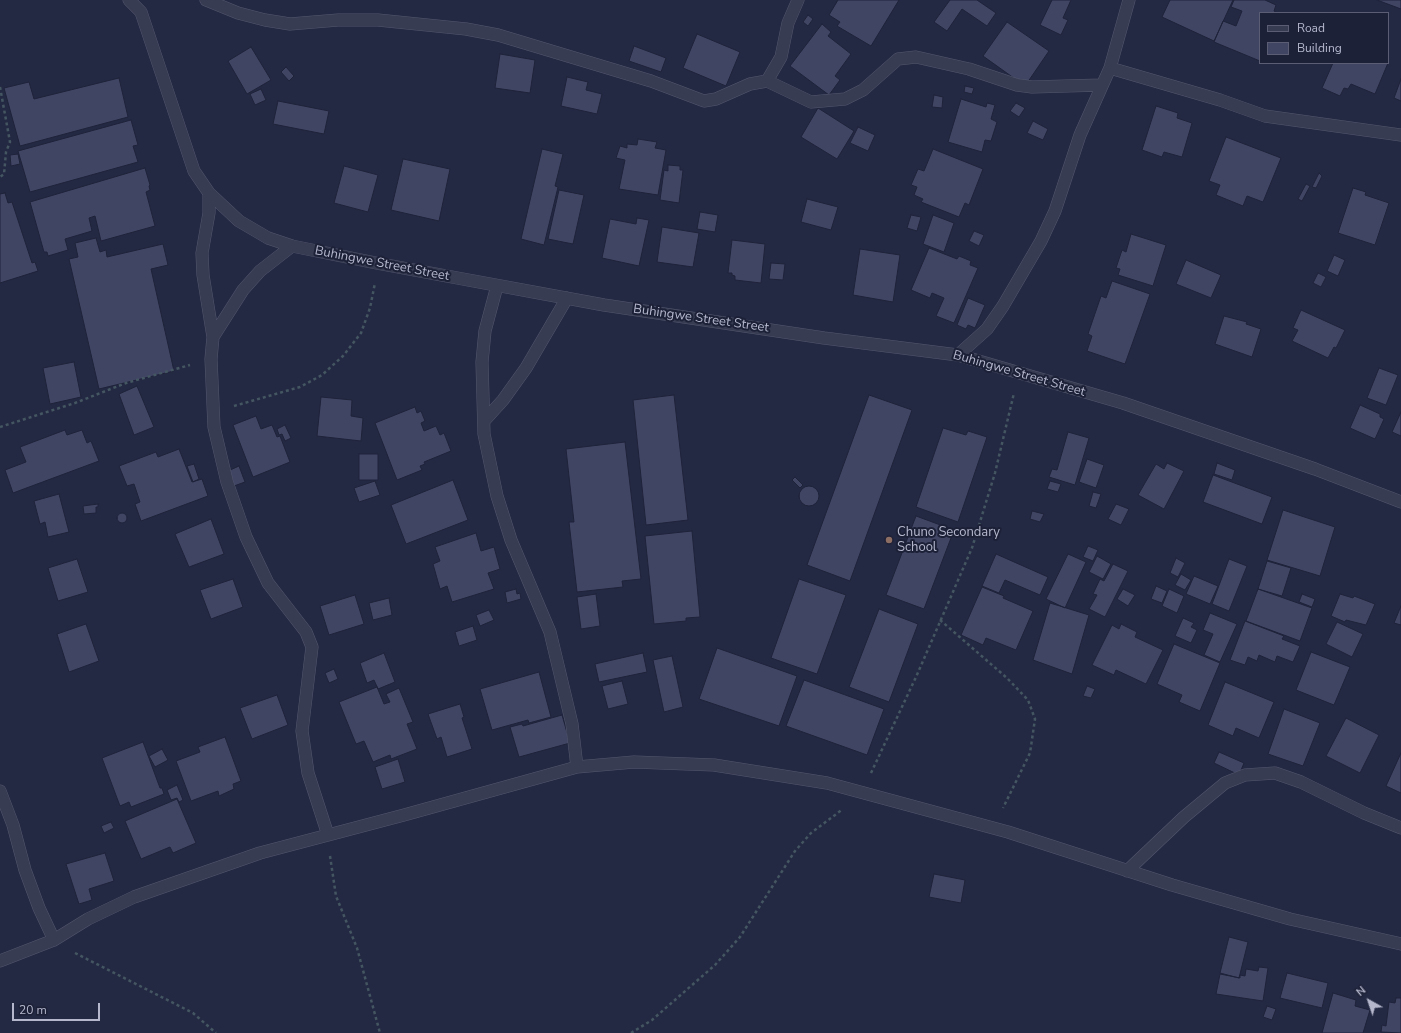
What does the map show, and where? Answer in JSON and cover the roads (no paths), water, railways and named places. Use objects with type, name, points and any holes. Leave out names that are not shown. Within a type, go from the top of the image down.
[{"type":"street","name":"Buhingwe Street Street","points":[[129,0],[141,12],[194,171],[209,193],[240,221],[268,238],[292,246],[376,263],[567,298],[824,338],[958,355],[1018,374],[1123,403],[1315,469],[1401,502]]},
{"type":"street","points":[[206,0],[238,13],[265,20],[290,24],[338,20],[378,20],[466,29],[498,35],[651,81],[704,101],[716,99],[750,84],[767,81],[811,102],[846,99],[863,90],[898,59],[916,58],[969,69],[1017,85],[1032,87],[1100,85]]},
{"type":"street","points":[[767,81],[781,57],[788,23],[798,0]]},
{"type":"street","points":[[958,355],[986,329],[1004,306],[1041,241],[1054,211],[1080,135],[1100,85],[1110,68],[1129,0]]},
{"type":"street","points":[[1110,68],[1220,100],[1265,116],[1401,135]]},
{"type":"street","points":[[209,193],[209,213],[202,253],[203,274],[213,337],[211,359],[214,427],[227,482],[246,537],[268,583],[306,632],[312,647],[302,730],[308,773],[328,835]]},
{"type":"street","points":[[213,337],[243,290],[260,271],[292,246]]},
{"type":"street","points":[[497,286],[485,331],[482,388],[484,434],[497,496],[511,540],[550,632],[572,724],[577,767]]},
{"type":"street","points":[[484,421],[503,400],[526,368],[567,298]]},
{"type":"street","points":[[0,961],[54,940],[88,919],[134,897],[260,853],[577,767],[634,762],[714,765],[773,773],[862,791],[993,828],[1127,871],[1290,920],[1401,944]]},
{"type":"street","points":[[1127,871],[1184,817],[1224,783],[1245,775],[1275,773],[1301,782],[1364,813],[1401,828]]},
{"type":"street","points":[[0,791],[13,825],[25,870],[39,908],[54,940]]},
{"type":"place","name":"Chuno Secondary School","points":[[889,540]]}]
